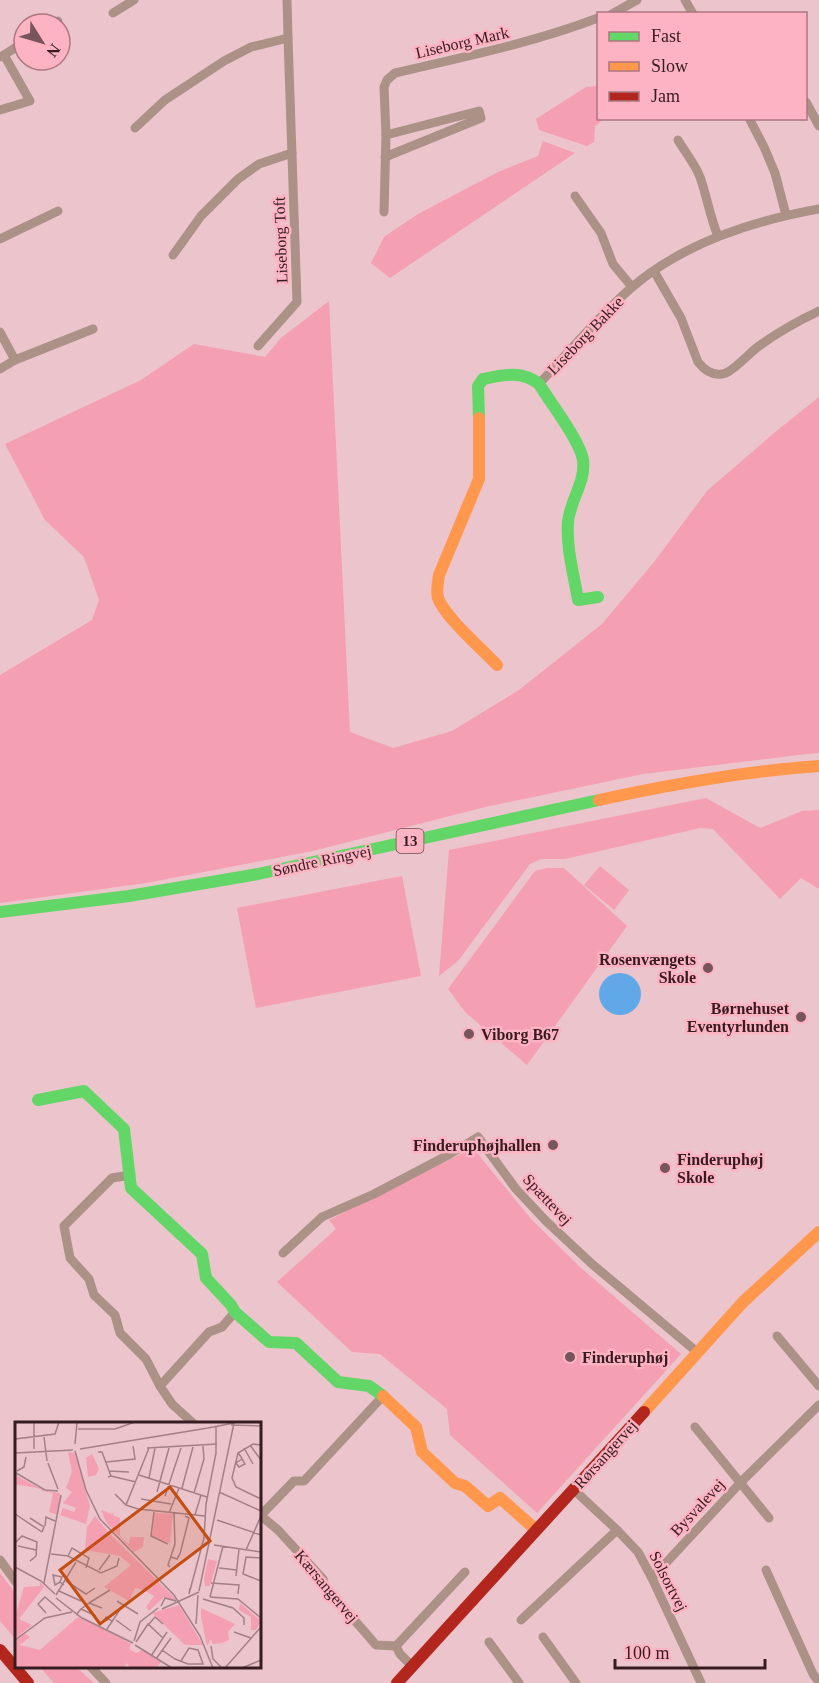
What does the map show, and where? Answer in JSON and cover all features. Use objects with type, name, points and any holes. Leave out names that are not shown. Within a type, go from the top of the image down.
[{"type":"street","points":[[112,13],[134,0]]},
{"type":"street","name":"Liseborg Toft","points":[[258,346],[297,302],[287,0]]},
{"type":"street","points":[[616,12],[637,0]]},
{"type":"street","name":"Liseborg Mark","points":[[384,212],[386,135],[384,87],[387,80],[395,73],[563,32],[597,18]]},
{"type":"street","points":[[135,128],[165,100],[224,61],[251,47],[288,38]]},
{"type":"street","points":[[0,110],[30,101],[2,56]]},
{"type":"street","points":[[807,104],[819,126]]},
{"type":"street","points":[[385,157],[481,118],[479,111],[386,135]]},
{"type":"street","points":[[750,120],[765,147],[775,173],[786,215]]},
{"type":"street","points":[[678,140],[699,175],[710,217],[718,236]]},
{"type":"street","points":[[173,255],[201,216],[238,179],[259,164],[292,153]]},
{"type":"street","name":"Liseborg Bakke","points":[[575,196],[601,233],[613,264],[632,287]]},
{"type":"street","name":"Liseborg Bakke","points":[[539,384],[612,306],[654,271],[718,236],[756,223],[819,208]]},
{"type":"street","points":[[0,239],[58,211]]},
{"type":"street","points":[[654,271],[681,318],[698,362],[710,373],[725,373],[794,323],[819,311]]},
{"type":"street","points":[[0,369],[15,360],[93,329]]},
{"type":"street","points":[[0,332],[15,360]]},
{"type":"street","name":"Liseborg Bakke","points":[[497,665],[447,613],[438,598],[437,588],[439,575],[480,479],[478,386],[483,379],[521,374],[533,378],[580,449],[584,460],[584,471],[582,482],[572,504],[568,533],[578,600],[598,597]]},
{"type":"street","name":"Søndre Ringvej","points":[[0,912],[148,894],[316,862],[664,785],[781,768],[819,766]]},
{"type":"street","points":[[38,1100],[84,1091],[124,1129],[131,1188],[202,1254],[206,1278],[235,1312],[269,1341],[296,1343],[338,1382],[369,1386],[416,1427],[422,1452],[455,1483],[465,1486],[488,1506],[500,1498],[535,1529]]},
{"type":"street","name":"Spættevej","points":[[283,1253],[322,1217],[374,1194],[478,1137],[516,1190],[546,1221],[592,1264],[697,1352]]},
{"type":"street","points":[[130,1175],[112,1178],[64,1226],[70,1258],[89,1279],[94,1295],[115,1315],[120,1333],[146,1359],[172,1404],[192,1422]]},
{"type":"street","name":"Rørsangervej","points":[[397,1683],[743,1302],[819,1232]]},
{"type":"street","points":[[160,1386],[209,1332],[222,1327],[235,1312]]},
{"type":"street","points":[[777,1336],[819,1386]]},
{"type":"street","name":"Kærsangervej","points":[[261,1515],[294,1481],[304,1481],[382,1396]]},
{"type":"street","name":"Bysvalevej","points":[[652,1578],[740,1483],[819,1406]]},
{"type":"street","name":"Bysvalevej","points":[[695,1427],[769,1518]]},
{"type":"street","name":"Solsortvej","points":[[573,1489],[638,1552],[701,1683]]},
{"type":"street","name":"Kærsangervej","points":[[261,1517],[278,1530],[316,1570],[325,1586],[376,1645],[396,1646]]},
{"type":"street","points":[[521,1620],[617,1530]]},
{"type":"street","points":[[0,1560],[15,1581]]},
{"type":"street","points":[[766,1570],[813,1674],[819,1682]]},
{"type":"street","points":[[412,1666],[400,1654],[396,1646],[465,1572]]},
{"type":"street","points":[[543,1637],[576,1683]]},
{"type":"street","points":[[489,1642],[519,1683]]},
{"type":"street","points":[[0,1650],[15,1668]]},
{"type":"street","points":[[15,1668],[28,1683]]},
{"type":"street","points":[[92,1668],[106,1683]]},
{"type":"shaded area","points":[[597,86],[597,120],[603,120],[595,126],[594,142],[587,146],[539,130],[536,119],[586,87]]},
{"type":"shaded area","points":[[543,141],[575,153],[390,278],[371,263],[384,237],[418,214],[498,172],[538,156]]},
{"type":"shaded area","points":[[329,301],[350,732],[393,748],[452,731],[519,690],[602,624],[654,562],[707,491],[819,397],[819,753],[643,774],[485,807],[313,851],[146,883],[0,903],[0,675],[92,620],[99,600],[84,557],[45,520],[5,444],[141,380],[194,344],[265,357],[281,338]]},
{"type":"shaded area","points":[[706,798],[760,828],[802,811],[819,810],[819,889],[801,878],[780,899],[713,829],[700,828],[565,859],[541,859],[530,864],[458,961],[439,976],[449,850]]},
{"type":"shaded area","points":[[600,866],[629,890],[614,910],[584,885]]},
{"type":"shaded area","points":[[564,868],[627,926],[527,1065],[465,1012],[448,989],[535,871]]},
{"type":"shaded area","points":[[402,876],[421,976],[256,1008],[237,908]]},
{"type":"shaded area","points":[[473,1148],[531,1219],[581,1268],[681,1354],[537,1513],[450,1435],[447,1409],[380,1354],[352,1352],[277,1282],[336,1229],[329,1220]]},
{"type":"shaded area","points":[[0,1573],[15,1593],[15,1639],[0,1621]]},
{"type":"shaded area","points":[[41,1668],[77,1668],[94,1683],[54,1683]]},
{"type":"water","points":[[620,973],[635,979],[641,994],[635,1009],[620,1015],[605,1009],[599,994],[605,979]]},
{"type":"traffic: fast","points":[[479,418],[478,386],[483,379],[519,375],[539,384],[571,432],[581,452],[583,468],[569,514],[569,552],[578,600],[598,597]]},
{"type":"traffic: fast","points":[[0,912],[129,896],[258,874],[599,800]]},
{"type":"traffic: fast","points":[[38,1100],[84,1091],[124,1129],[131,1188],[202,1254],[206,1278],[235,1312],[269,1342],[296,1343],[338,1382],[369,1386],[383,1396]]},
{"type":"traffic: slow","points":[[479,418],[479,479],[439,575],[437,592],[448,614],[497,665]]},
{"type":"traffic: slow","points":[[599,800],[709,779],[819,766]]},
{"type":"traffic: slow","points":[[644,1412],[743,1302],[819,1232]]},
{"type":"traffic: slow","points":[[383,1396],[416,1427],[422,1452],[455,1483],[465,1486],[488,1506],[500,1498],[535,1529]]},
{"type":"traffic: jam","points":[[397,1683],[644,1412]]},
{"type":"traffic: jam","points":[[0,1650],[15,1668]]},
{"type":"traffic: jam","points":[[15,1668],[28,1683]]},
{"type":"place","name":"Rosenvængets Skole","points":[[708,968]]},
{"type":"place","name":"Børnehuset Eventyrlunden","points":[[801,1017]]},
{"type":"place","name":"Viborg B67","points":[[469,1034]]},
{"type":"place","name":"Finderuphøjhallen","points":[[553,1145]]},
{"type":"place","name":"Finderuphøj Skole","points":[[665,1168]]},
{"type":"place","name":"Finderuphøj","points":[[570,1357]]}]
